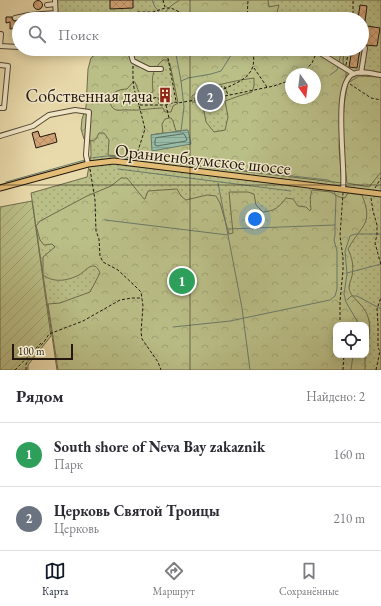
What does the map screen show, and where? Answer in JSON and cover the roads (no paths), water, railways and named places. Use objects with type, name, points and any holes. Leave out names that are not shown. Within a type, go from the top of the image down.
[{"type":"main road","name":"Ораниенбаумское шоссе","points":[[0,188],[88,164],[114,161],[381,194]]},
{"type":"street","points":[[47,5],[55,2],[56,12]]},
{"type":"street","points":[[1,34],[0,46],[12,46]]},
{"type":"street","points":[[132,56],[133,61],[149,68],[161,69]]},
{"type":"street","points":[[325,56],[354,74],[361,73],[381,75]]},
{"type":"street","points":[[361,73],[363,56]]},
{"type":"street","points":[[0,65],[8,66],[4,108],[0,108]]},
{"type":"street","points":[[343,189],[344,166],[342,155],[342,100],[347,81],[354,74]]},
{"type":"street","points":[[0,136],[33,126],[49,115],[75,110],[89,112],[86,155],[88,164]]},
{"type":"water","points":[[188,130],[191,144],[152,151],[151,135]]},
{"type":"waterway","points":[[152,0],[159,12]]},
{"type":"waterway","points":[[176,56],[184,107],[181,131]]},
{"type":"waterway","points":[[181,81],[188,78],[221,71],[231,56]]},
{"type":"waterway","points":[[339,62],[340,56]]},
{"type":"waterway","points":[[330,75],[337,70],[338,66]]},
{"type":"waterway","points":[[91,158],[107,156],[158,161],[328,180],[334,183]]},
{"type":"waterway","points":[[6,182],[85,160]]},
{"type":"waterway","points":[[118,169],[291,191]]},
{"type":"waterway","points":[[218,183],[242,308],[250,370]]},
{"type":"waterway","points":[[228,229],[335,225],[336,197],[334,191]]},
{"type":"waterway","points":[[105,220],[228,235]]},
{"type":"waterway","points":[[173,327],[230,321],[330,300],[335,296],[337,289],[337,251],[334,240],[335,225]]},
{"type":"waterway","points":[[357,322],[346,302],[344,294],[347,274],[345,251],[350,236],[355,234],[381,234]]},
{"type":"waterway","points":[[347,273],[381,264]]},
{"type":"waterway","points":[[347,300],[351,296],[357,296],[381,309]]},
{"type":"waterway","points":[[351,370],[353,358]]},
{"type":"place","name":"Собственная дача","points":[[165,95]]},
{"type":"place","name":"Церковь Святой Троицы","points":[[210,97]]},
{"type":"place","name":"South shore of Neva Bay zakaznik","points":[[182,281]]}]
